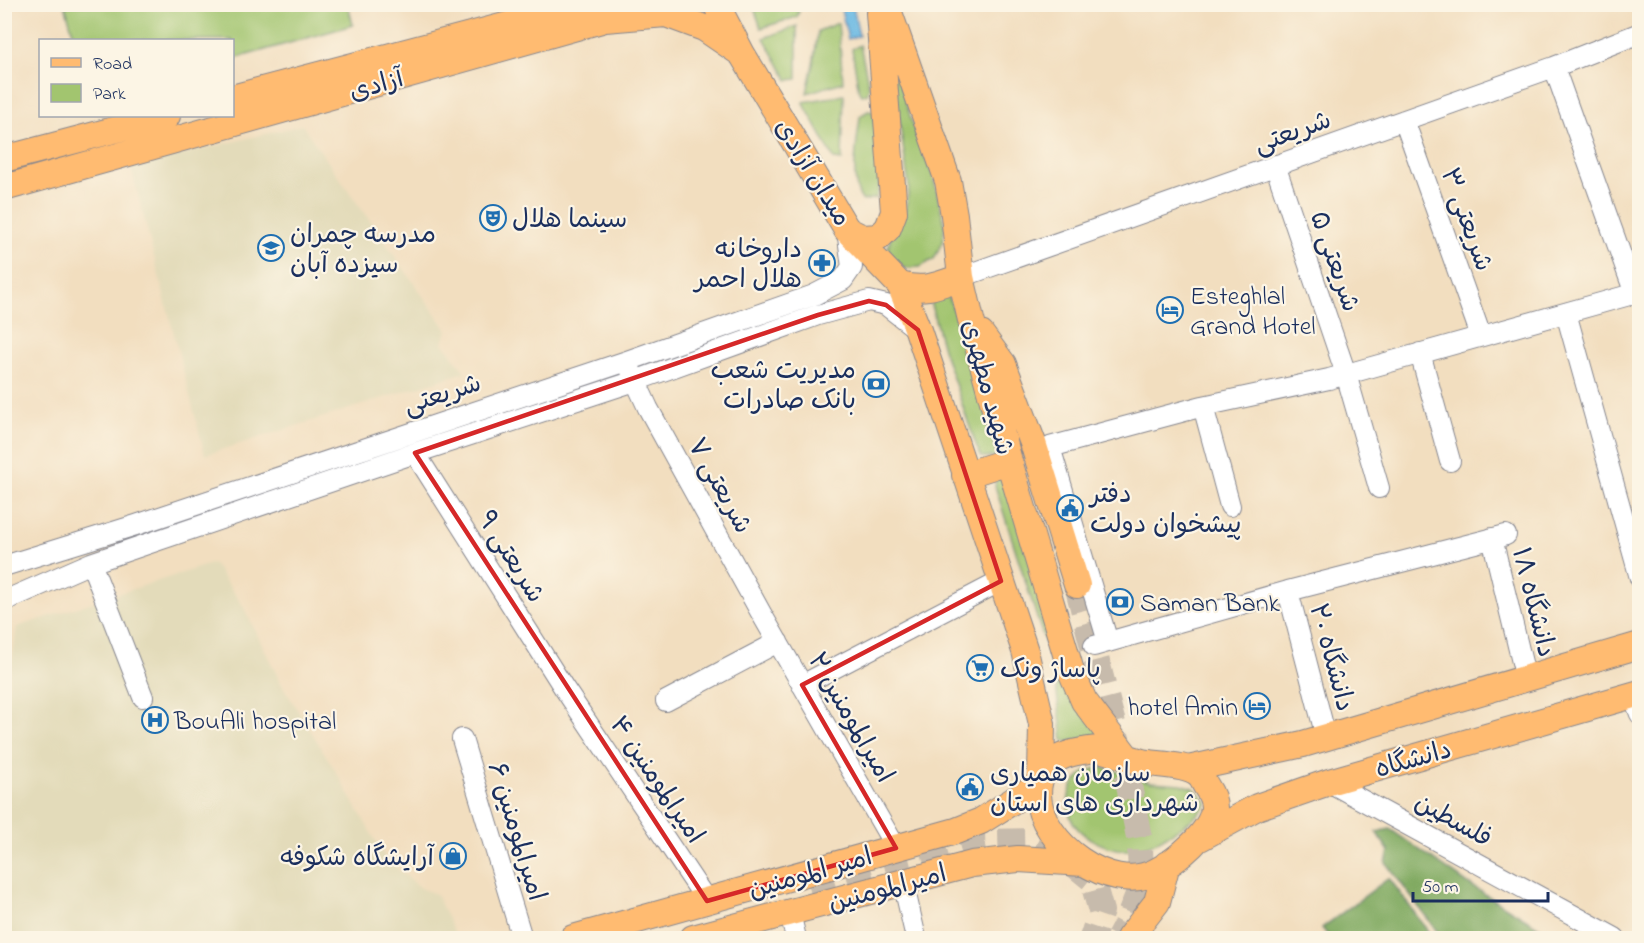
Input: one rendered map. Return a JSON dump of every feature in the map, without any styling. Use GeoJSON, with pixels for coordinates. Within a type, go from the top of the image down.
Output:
{"type":"FeatureCollection","features":[{"type":"Feature","properties":{"kind":"main road","name":"آزادی"},"geometry":{"type":"LineString","coordinates":[[234,97],[588,4]]}},
{"type":"Feature","properties":{"kind":"main road","name":"میدان آزادی"},"geometry":{"type":"LineString","coordinates":[[716,4],[742,54],[847,230],[863,238],[879,237],[888,228],[894,212],[879,4]]}},
{"type":"Feature","properties":{"kind":"main road","name":"شهید مطهری"},"geometry":{"type":"LineString","coordinates":[[886,4],[948,181],[961,277],[971,320],[1071,671],[1084,701],[1126,756]]}},
{"type":"Feature","properties":{"kind":"main road","name":"آزادی"},"geometry":{"type":"LineString","coordinates":[[4,188],[605,19],[666,14],[704,28],[742,54]]}},
{"type":"Feature","properties":{"kind":"main road"},"geometry":{"type":"LineString","coordinates":[[4,159],[163,117]]}},
{"type":"Feature","properties":{"kind":"main road","name":"شهید مطهری"},"geometry":{"type":"LineString","coordinates":[[847,230],[900,285],[918,330],[1025,651],[1042,724],[1040,780]]}},
{"type":"Feature","properties":{"kind":"main road"},"geometry":{"type":"LineString","coordinates":[[900,285],[914,289],[929,288],[961,277]]}},
{"type":"Feature","properties":{"kind":"main road"},"geometry":{"type":"LineString","coordinates":[[971,320],[1003,364],[1033,443],[1077,585]]}},
{"type":"Feature","properties":{"kind":"main road"},"geometry":{"type":"LineString","coordinates":[[965,475],[1010,461]]}},
{"type":"Feature","properties":{"kind":"main road","name":"دانشگاه"},"geometry":{"type":"LineString","coordinates":[[1188,769],[1326,737],[1640,645]]}},
{"type":"Feature","properties":{"kind":"main road","name":"دانشگاه"},"geometry":{"type":"LineString","coordinates":[[1194,842],[1257,807],[1329,782],[1637,701]]}},
{"type":"Feature","properties":{"kind":"main road"},"geometry":{"type":"LineString","coordinates":[[1098,749],[1140,761],[1188,769],[1199,774],[1212,798],[1214,807],[1207,827],[1194,842],[1149,875],[1118,876],[1084,862],[1067,851],[1050,830],[1038,800],[1040,780],[1047,766],[1072,753],[1098,749]]}},
{"type":"Feature","properties":{"kind":"main road","name":"امیر المومنین"},"geometry":{"type":"LineString","coordinates":[[573,939],[956,831],[981,821],[1040,780]]}},
{"type":"Feature","properties":{"kind":"main road","name":"امیرالمومنین"},"geometry":{"type":"LineString","coordinates":[[693,939],[972,864],[997,860],[1084,862]]}},
{"type":"Feature","properties":{"kind":"main road"},"geometry":{"type":"LineString","coordinates":[[1129,939],[1157,902],[1167,864]]}},
{"type":"Feature","properties":{"kind":"main road"},"geometry":{"type":"LineString","coordinates":[[609,939],[809,887]]}},
{"type":"Feature","properties":{"kind":"street","name":"شریعتی"},"geometry":{"type":"LineString","coordinates":[[961,277],[1554,67],[1640,33]]}},
{"type":"Feature","properties":{"kind":"street"},"geometry":{"type":"LineString","coordinates":[[1288,591],[1101,644],[1050,447],[1203,406],[1346,374],[1637,293],[1554,67]]}},
{"type":"Feature","properties":{"kind":"street","name":"شریعتی ۳"},"geometry":{"type":"LineString","coordinates":[[1404,120],[1481,336]]}},
{"type":"Feature","properties":{"kind":"street","name":"شریعتی ۵"},"geometry":{"type":"LineString","coordinates":[[1275,165],[1346,374],[1379,488]]}},
{"type":"Feature","properties":{"kind":"street","name":"شریعتی"},"geometry":{"type":"LineString","coordinates":[[4,566],[136,525],[627,360],[831,288],[843,280],[852,267],[847,230]]}},
{"type":"Feature","properties":{"kind":"street"},"geometry":{"type":"LineString","coordinates":[[4,601],[91,563],[634,381],[818,315],[869,301],[886,304],[918,330]]}},
{"type":"Feature","properties":{"kind":"street"},"geometry":{"type":"LineString","coordinates":[[1566,313],[1640,578]]}},
{"type":"Feature","properties":{"kind":"street"},"geometry":{"type":"LineString","coordinates":[[1420,353],[1450,461]]}},
{"type":"Feature","properties":{"kind":"street","name":"شریعتی ۷"},"geometry":{"type":"LineString","coordinates":[[627,360],[634,381],[761,614]]}},
{"type":"Feature","properties":{"kind":"street"},"geometry":{"type":"LineString","coordinates":[[1203,406],[1230,506]]}},
{"type":"Feature","properties":{"kind":"street","name":"شریعتی ۹"},"geometry":{"type":"LineString","coordinates":[[415,453],[564,688]]}},
{"type":"Feature","properties":{"kind":"street","name":"دانشگاه ۱۸"},"geometry":{"type":"LineString","coordinates":[[1288,591],[1499,537],[1526,679]]}},
{"type":"Feature","properties":{"kind":"street"},"geometry":{"type":"LineString","coordinates":[[91,563],[143,697]]}},
{"type":"Feature","properties":{"kind":"street"},"geometry":{"type":"LineString","coordinates":[[802,685],[1001,581]]}},
{"type":"Feature","properties":{"kind":"street","name":"دانشگاه ۲۰"},"geometry":{"type":"LineString","coordinates":[[1288,591],[1326,737]]}},
{"type":"Feature","properties":{"kind":"street","name":"امیرالمومنین ۲"},"geometry":{"type":"LineString","coordinates":[[761,614],[896,848]]}},
{"type":"Feature","properties":{"kind":"street"},"geometry":{"type":"LineString","coordinates":[[666,701],[778,642]]}},
{"type":"Feature","properties":{"kind":"street","name":"امیرالمومنین ۴"},"geometry":{"type":"LineString","coordinates":[[564,688],[707,901]]}},
{"type":"Feature","properties":{"kind":"street","name":"امیرالمومنین ۶"},"geometry":{"type":"LineString","coordinates":[[462,739],[522,939]]}},
{"type":"Feature","properties":{"kind":"street","name":"فلسطین"},"geometry":{"type":"LineString","coordinates":[[1329,782],[1615,939]]}},
{"type":"Feature","properties":{"kind":"street"},"geometry":{"type":"LineString","coordinates":[[903,882],[916,939]]}},
{"type":"Feature","properties":{"kind":"street"},"geometry":{"type":"LineString","coordinates":[[790,913],[796,939]]}},
{"type":"Feature","properties":{"kind":"highlighted area"},"geometry":{"type":"Polygon","coordinates":[[[869,301],[886,305],[918,330],[1001,581],[802,685],[896,848],[707,901],[415,453],[818,315],[869,301]]]}},
{"type":"Feature","properties":{"kind":"shaded area","name":"مدرسه چمران سیزده آبان"},"geometry":{"type":"Polygon","coordinates":[[[302,125],[447,330],[443,343],[465,372],[205,455],[131,167],[302,125]]]}},
{"type":"Feature","properties":{"kind":"shaded area","name":"BouAli hospital"},"geometry":{"type":"Polygon","coordinates":[[[213,563],[243,606],[282,685],[335,770],[386,859],[420,888],[436,894],[457,938],[5,938],[5,752],[8,688],[17,627],[213,563]]]}},
{"type":"Feature","properties":{"kind":"green space"},"geometry":{"type":"Polygon","coordinates":[[[65,5],[348,5],[353,25],[234,59],[234,39],[75,39],[65,5]]]}},
{"type":"Feature","properties":{"kind":"green space"},"geometry":{"type":"Polygon","coordinates":[[[753,5],[795,5],[799,11],[797,17],[761,28],[753,5]]]}},
{"type":"Feature","properties":{"kind":"green space"},"geometry":{"type":"Polygon","coordinates":[[[838,23],[843,82],[807,93],[818,31],[838,23]]]}},
{"type":"Feature","properties":{"kind":"green space"},"geometry":{"type":"Polygon","coordinates":[[[797,26],[797,79],[788,80],[764,38],[797,26]]]}},
{"type":"Feature","properties":{"kind":"green space"},"geometry":{"type":"Polygon","coordinates":[[[860,45],[869,87],[867,94],[861,95],[852,49],[860,45]]]}},
{"type":"Feature","properties":{"kind":"green space"},"geometry":{"type":"Polygon","coordinates":[[[889,49],[916,135],[933,176],[945,226],[942,243],[934,259],[920,267],[905,268],[894,261],[888,248],[891,236],[906,207],[909,187],[889,49]]]}},
{"type":"Feature","properties":{"kind":"green space"},"geometry":{"type":"Polygon","coordinates":[[[844,95],[842,160],[834,159],[803,102],[844,95]]]}},
{"type":"Feature","properties":{"kind":"green space"},"geometry":{"type":"Polygon","coordinates":[[[868,111],[874,112],[880,184],[876,198],[863,201],[858,194],[856,184],[855,160],[860,116],[868,111]]]}},
{"type":"Feature","properties":{"kind":"green space"},"geometry":{"type":"Polygon","coordinates":[[[948,296],[951,303],[999,449],[996,457],[981,457],[976,445],[943,349],[931,305],[934,298],[948,296]]]}},
{"type":"Feature","properties":{"kind":"green space"},"geometry":{"type":"Polygon","coordinates":[[[1000,477],[1006,478],[1101,734],[1069,742],[1063,740],[1054,671],[995,486],[996,480],[1000,477]]]}},
{"type":"Feature","properties":{"kind":"green space"},"geometry":{"type":"Polygon","coordinates":[[[1101,767],[1151,782],[1181,784],[1194,788],[1207,803],[1199,813],[1174,832],[1148,846],[1120,850],[1105,846],[1079,830],[1070,816],[1068,800],[1073,785],[1078,779],[1086,772],[1101,767]]]}},
{"type":"Feature","properties":{"kind":"green space"},"geometry":{"type":"Polygon","coordinates":[[[1390,829],[1470,885],[1544,930],[1532,938],[1442,938],[1386,863],[1389,851],[1376,832],[1390,829]]]}},
{"type":"Feature","properties":{"kind":"green space"},"geometry":{"type":"Polygon","coordinates":[[[1389,878],[1433,938],[1330,938],[1322,928],[1389,878]]]}},
{"type":"Feature","properties":{"kind":"water"},"geometry":{"type":"Polygon","coordinates":[[[840,5],[853,5],[859,36],[848,39],[840,5]]]}},
{"type":"Feature","properties":{"kind":"tunnel"},"geometry":{"type":"LineString","coordinates":[[1077,585],[1129,785],[1140,843],[1141,887],[1119,938]]}},
{"type":"Feature","properties":{"kind":"tunnel"},"geometry":{"type":"LineString","coordinates":[[809,887],[983,842],[1032,841],[1064,856],[1092,879],[1101,911],[1092,938]]}},
{"type":"Feature","properties":{"kind":"place","name":"سینما هلال"},"geometry":{"type":"Point","coordinates":[493,218]}},
{"type":"Feature","properties":{"kind":"place","name":"مدرسه چمران سیزده آبان"},"geometry":{"type":"Point","coordinates":[271,248]}},
{"type":"Feature","properties":{"kind":"place","name":"داروخانه هلال احمر"},"geometry":{"type":"Point","coordinates":[822,263]}},
{"type":"Feature","properties":{"kind":"place","name":"Esteghlal Grand Hotel"},"geometry":{"type":"Point","coordinates":[1170,310]}},
{"type":"Feature","properties":{"kind":"place","name":"مدیریت شعب بانک صادرات"},"geometry":{"type":"Point","coordinates":[876,384]}},
{"type":"Feature","properties":{"kind":"place","name":"دفتر پیشخوان دولت"},"geometry":{"type":"Point","coordinates":[1070,508]}},
{"type":"Feature","properties":{"kind":"place","name":"Saman Bank"},"geometry":{"type":"Point","coordinates":[1120,602]}},
{"type":"Feature","properties":{"kind":"place","name":"پاساژ ونک"},"geometry":{"type":"Point","coordinates":[980,668]}},
{"type":"Feature","properties":{"kind":"place","name":"hotel Amin"},"geometry":{"type":"Point","coordinates":[1257,706]}},
{"type":"Feature","properties":{"kind":"place","name":"BouAli hospital"},"geometry":{"type":"Point","coordinates":[155,720]}},
{"type":"Feature","properties":{"kind":"place","name":"سازمان همیاری شهرداری های استان"},"geometry":{"type":"Point","coordinates":[970,787]}},
{"type":"Feature","properties":{"kind":"place","name":"آرایشگاه شکوفه"},"geometry":{"type":"Point","coordinates":[453,856]}}]}
